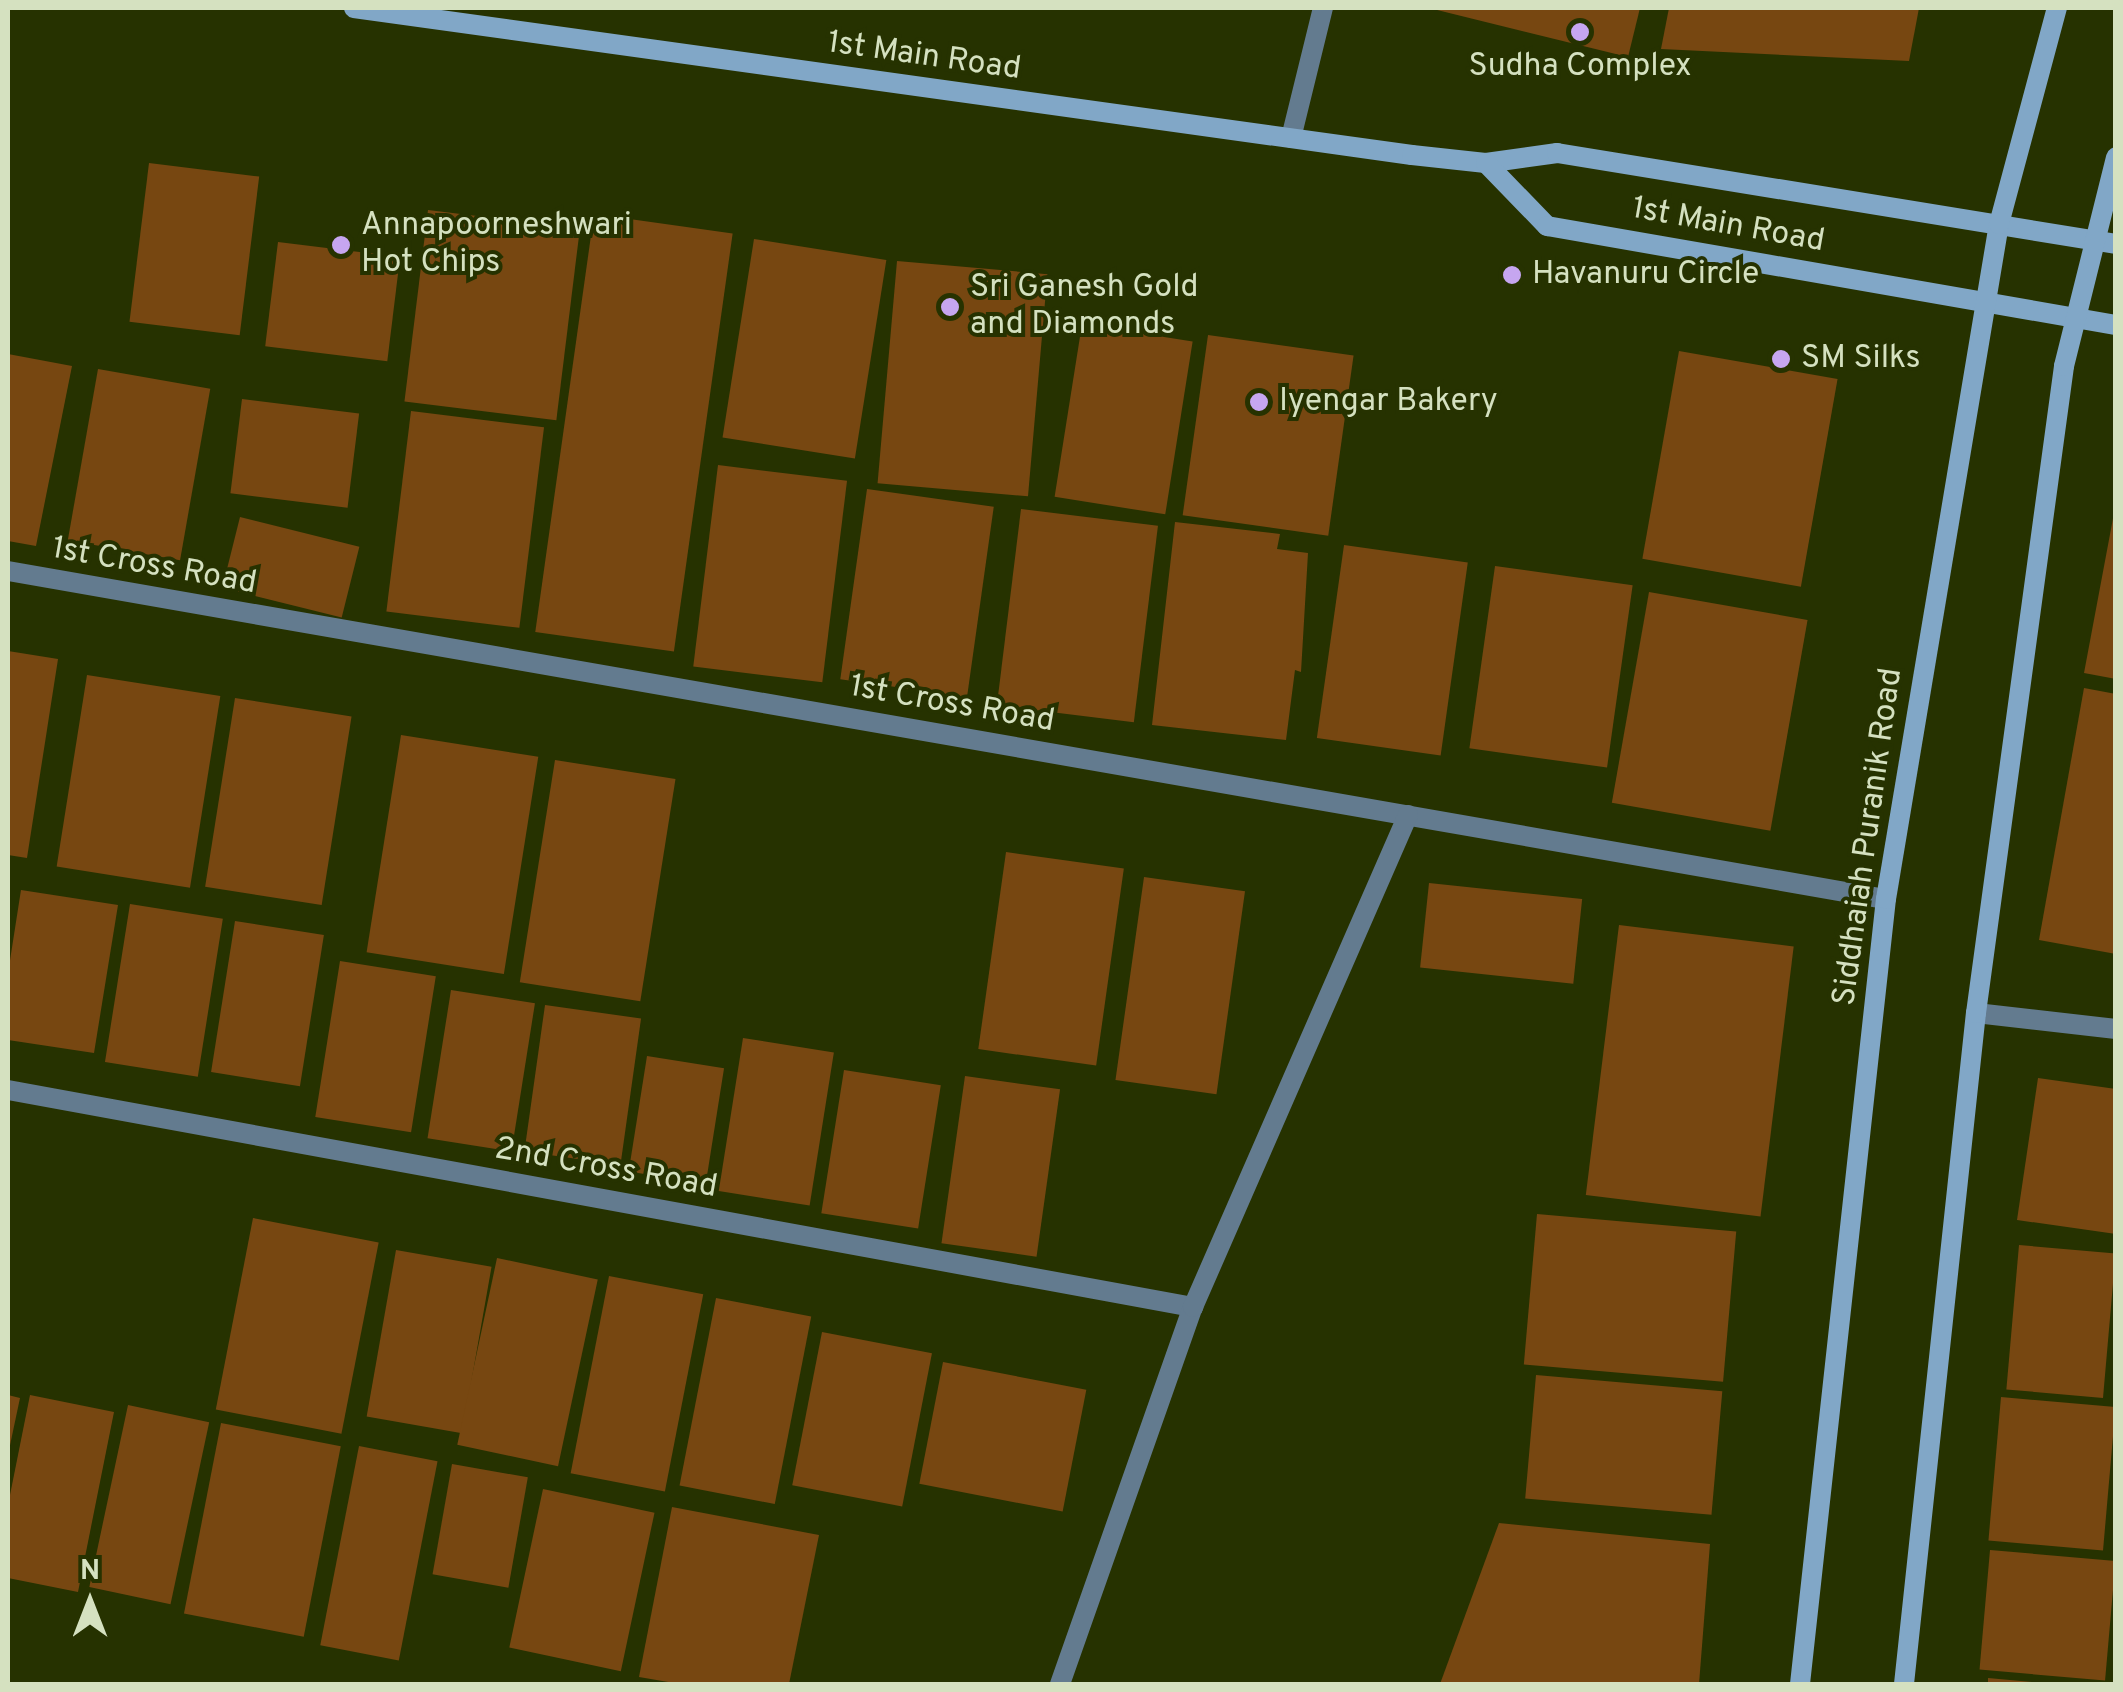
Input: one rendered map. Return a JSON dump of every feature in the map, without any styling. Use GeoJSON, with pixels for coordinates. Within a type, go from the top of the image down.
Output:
{"type":"FeatureCollection","features":[{"type":"Feature","properties":{"kind":"main road","name":"1st Main Road"},"geometry":{"type":"LineString","coordinates":[[354,8],[1486,164],[1557,153],[2105,242]]}},
{"type":"Feature","properties":{"kind":"main road","name":"Siddhaiah Puranik Road"},"geometry":{"type":"LineString","coordinates":[[1800,1684],[1886,898],[1984,306],[2000,224],[2058,8]]}},
{"type":"Feature","properties":{"kind":"main road"},"geometry":{"type":"LineString","coordinates":[[1904,1684],[1976,1012],[2064,366],[2076,318],[2105,242],[2116,157]]}},
{"type":"Feature","properties":{"kind":"main road","name":"1st Main Road"},"geometry":{"type":"LineString","coordinates":[[1486,164],[1547,226],[1984,306],[2116,325]]}},
{"type":"Feature","properties":{"kind":"street"},"geometry":{"type":"LineString","coordinates":[[1291,138],[1324,8]]}},
{"type":"Feature","properties":{"kind":"street","name":"1st Cross Road"},"geometry":{"type":"LineString","coordinates":[[8,572],[1886,898]]}},
{"type":"Feature","properties":{"kind":"street"},"geometry":{"type":"LineString","coordinates":[[1060,1684],[1193,1306],[1408,815]]}},
{"type":"Feature","properties":{"kind":"street"},"geometry":{"type":"LineString","coordinates":[[1976,1012],[2116,1029]]}},
{"type":"Feature","properties":{"kind":"street","name":"2nd Cross Road"},"geometry":{"type":"LineString","coordinates":[[8,1090],[1193,1306]]}},
{"type":"Feature","properties":{"kind":"building","name":"Sudha Complex"},"geometry":{"type":"Polygon","coordinates":[[[1429,8],[1640,8],[1628,57],[1429,8]]]}},
{"type":"Feature","properties":{"kind":"building"},"geometry":{"type":"Polygon","coordinates":[[[1669,8],[1919,8],[1909,61],[1661,49],[1669,8]]]}},
{"type":"Feature","properties":{"kind":"building"},"geometry":{"type":"Polygon","coordinates":[[[149,163],[259,177],[240,335],[130,322],[149,163]]]}},
{"type":"Feature","properties":{"kind":"building"},"geometry":{"type":"Polygon","coordinates":[[[428,210],[580,229],[556,420],[404,402],[428,210]]]}},
{"type":"Feature","properties":{"kind":"building"},"geometry":{"type":"Polygon","coordinates":[[[594,214],[733,233],[674,651],[535,632],[594,214]]]}},
{"type":"Feature","properties":{"kind":"building"},"geometry":{"type":"Polygon","coordinates":[[[754,239],[886,260],[855,458],[723,438],[754,239]]]}},
{"type":"Feature","properties":{"kind":"building"},"geometry":{"type":"Polygon","coordinates":[[[278,242],[400,257],[387,361],[265,346],[278,242]]]}},
{"type":"Feature","properties":{"kind":"building"},"geometry":{"type":"Polygon","coordinates":[[[897,261],[1047,274],[1028,496],[878,483],[897,261]]]}},
{"type":"Feature","properties":{"kind":"building"},"geometry":{"type":"Polygon","coordinates":[[[1082,324],[1193,342],[1165,514],[1055,497],[1082,324]]]}},
{"type":"Feature","properties":{"kind":"building"},"geometry":{"type":"Polygon","coordinates":[[[1208,335],[1354,355],[1328,536],[1183,515],[1208,335]]]}},
{"type":"Feature","properties":{"kind":"building"},"geometry":{"type":"Polygon","coordinates":[[[1679,351],[1838,379],[1801,587],[1642,559],[1679,351]]]}},
{"type":"Feature","properties":{"kind":"building"},"geometry":{"type":"Polygon","coordinates":[[[8,354],[72,366],[36,546],[8,541],[8,354]]]}},
{"type":"Feature","properties":{"kind":"building"},"geometry":{"type":"Polygon","coordinates":[[[98,369],[210,389],[180,560],[68,540],[98,369]]]}},
{"type":"Feature","properties":{"kind":"building"},"geometry":{"type":"Polygon","coordinates":[[[242,399],[359,413],[348,508],[230,493],[242,399]]]}},
{"type":"Feature","properties":{"kind":"building"},"geometry":{"type":"Polygon","coordinates":[[[411,411],[544,427],[519,628],[386,611],[411,411]]]}},
{"type":"Feature","properties":{"kind":"building"},"geometry":{"type":"Polygon","coordinates":[[[718,465],[847,481],[822,682],[693,666],[718,465]]]}},
{"type":"Feature","properties":{"kind":"building"},"geometry":{"type":"Polygon","coordinates":[[[867,489],[994,507],[967,697],[840,679],[867,489]]]}},
{"type":"Feature","properties":{"kind":"building"},"geometry":{"type":"Polygon","coordinates":[[[1021,509],[1158,526],[1134,722],[997,706],[1021,509]]]}},
{"type":"Feature","properties":{"kind":"building"},"geometry":{"type":"Polygon","coordinates":[[[2116,513],[2116,679],[2084,673],[2116,513]]]}},
{"type":"Feature","properties":{"kind":"building"},"geometry":{"type":"Polygon","coordinates":[[[240,517],[359,547],[342,618],[222,588],[240,517]]]}},
{"type":"Feature","properties":{"kind":"building"},"geometry":{"type":"Polygon","coordinates":[[[1175,522],[1280,534],[1277,549],[1308,553],[1301,672],[1295,670],[1286,740],[1152,725],[1175,522]]]}},
{"type":"Feature","properties":{"kind":"building"},"geometry":{"type":"Polygon","coordinates":[[[1344,545],[1468,562],[1441,755],[1317,738],[1344,545]]]}},
{"type":"Feature","properties":{"kind":"building"},"geometry":{"type":"Polygon","coordinates":[[[1495,566],[1633,585],[1607,768],[1469,748],[1495,566]]]}},
{"type":"Feature","properties":{"kind":"building"},"geometry":{"type":"Polygon","coordinates":[[[1649,592],[1808,620],[1770,831],[1612,803],[1649,592]]]}},
{"type":"Feature","properties":{"kind":"building"},"geometry":{"type":"Polygon","coordinates":[[[8,651],[58,659],[27,858],[8,855],[8,651]]]}},
{"type":"Feature","properties":{"kind":"building"},"geometry":{"type":"Polygon","coordinates":[[[87,675],[220,696],[190,888],[57,867],[87,675]]]}},
{"type":"Feature","properties":{"kind":"building"},"geometry":{"type":"Polygon","coordinates":[[[2084,688],[2116,694],[2116,954],[2039,940],[2084,688]]]}},
{"type":"Feature","properties":{"kind":"building"},"geometry":{"type":"Polygon","coordinates":[[[235,698],[352,716],[322,905],[205,887],[235,698]]]}},
{"type":"Feature","properties":{"kind":"building"},"geometry":{"type":"Polygon","coordinates":[[[401,735],[538,757],[504,974],[367,952],[401,735]]]}},
{"type":"Feature","properties":{"kind":"building"},"geometry":{"type":"Polygon","coordinates":[[[555,760],[675,779],[640,1001],[520,982],[555,760]]]}},
{"type":"Feature","properties":{"kind":"building"},"geometry":{"type":"Polygon","coordinates":[[[1006,852],[1124,869],[1096,1066],[978,1049],[1006,852]]]}},
{"type":"Feature","properties":{"kind":"building"},"geometry":{"type":"Polygon","coordinates":[[[1144,877],[1245,891],[1216,1094],[1115,1080],[1144,877]]]}},
{"type":"Feature","properties":{"kind":"building"},"geometry":{"type":"Polygon","coordinates":[[[1429,883],[1582,899],[1573,984],[1420,968],[1429,883]]]}},
{"type":"Feature","properties":{"kind":"building"},"geometry":{"type":"Polygon","coordinates":[[[21,890],[118,905],[94,1053],[8,1040],[8,973],[21,890]]]}},
{"type":"Feature","properties":{"kind":"building"},"geometry":{"type":"Polygon","coordinates":[[[130,904],[223,919],[198,1077],[105,1062],[130,904]]]}},
{"type":"Feature","properties":{"kind":"building"},"geometry":{"type":"Polygon","coordinates":[[[235,921],[324,935],[300,1086],[211,1072],[235,921]]]}},
{"type":"Feature","properties":{"kind":"building"},"geometry":{"type":"Polygon","coordinates":[[[1619,925],[1794,946],[1761,1216],[1586,1195],[1619,925]]]}},
{"type":"Feature","properties":{"kind":"building"},"geometry":{"type":"Polygon","coordinates":[[[340,961],[436,976],[411,1132],[315,1117],[340,961]]]}},
{"type":"Feature","properties":{"kind":"building"},"geometry":{"type":"Polygon","coordinates":[[[451,990],[535,1003],[511,1151],[428,1138],[451,990]]]}},
{"type":"Feature","properties":{"kind":"building"},"geometry":{"type":"Polygon","coordinates":[[[545,1005],[641,1018],[620,1165],[524,1152],[545,1005]]]}},
{"type":"Feature","properties":{"kind":"building"},"geometry":{"type":"Polygon","coordinates":[[[743,1038],[834,1052],[810,1205],[719,1191],[743,1038]]]}},
{"type":"Feature","properties":{"kind":"building"},"geometry":{"type":"Polygon","coordinates":[[[647,1056],[724,1068],[706,1184],[629,1172],[647,1056]]]}},
{"type":"Feature","properties":{"kind":"building"},"geometry":{"type":"Polygon","coordinates":[[[844,1070],[941,1085],[918,1229],[821,1213],[844,1070]]]}},
{"type":"Feature","properties":{"kind":"building"},"geometry":{"type":"Polygon","coordinates":[[[965,1076],[1060,1089],[1037,1257],[941,1243],[965,1076]]]}},
{"type":"Feature","properties":{"kind":"building"},"geometry":{"type":"Polygon","coordinates":[[[2038,1078],[2116,1089],[2116,1234],[2017,1220],[2038,1078]]]}},
{"type":"Feature","properties":{"kind":"building"},"geometry":{"type":"Polygon","coordinates":[[[1537,1214],[1736,1231],[1723,1382],[1524,1364],[1537,1214]]]}},
{"type":"Feature","properties":{"kind":"building"},"geometry":{"type":"Polygon","coordinates":[[[253,1218],[379,1242],[341,1434],[216,1409],[253,1218]]]}},
{"type":"Feature","properties":{"kind":"building"},"geometry":{"type":"Polygon","coordinates":[[[2019,1245],[2116,1253],[2103,1398],[2006,1389],[2019,1245]]]}},
{"type":"Feature","properties":{"kind":"building"},"geometry":{"type":"Polygon","coordinates":[[[396,1250],[492,1267],[462,1433],[367,1416],[396,1250]]]}},
{"type":"Feature","properties":{"kind":"building"},"geometry":{"type":"Polygon","coordinates":[[[497,1258],[598,1279],[558,1466],[457,1445],[497,1258]]]}},
{"type":"Feature","properties":{"kind":"building"},"geometry":{"type":"Polygon","coordinates":[[[609,1276],[703,1294],[665,1492],[571,1473],[609,1276]]]}},
{"type":"Feature","properties":{"kind":"building"},"geometry":{"type":"Polygon","coordinates":[[[716,1298],[811,1317],[775,1504],[680,1485],[716,1298]]]}},
{"type":"Feature","properties":{"kind":"building"},"geometry":{"type":"Polygon","coordinates":[[[822,1332],[932,1353],[902,1507],[792,1485],[822,1332]]]}},
{"type":"Feature","properties":{"kind":"building"},"geometry":{"type":"Polygon","coordinates":[[[943,1362],[1086,1390],[1063,1512],[919,1484],[943,1362]]]}},
{"type":"Feature","properties":{"kind":"building"},"geometry":{"type":"Polygon","coordinates":[[[1536,1375],[1722,1391],[1711,1515],[1525,1499],[1536,1375]]]}},
{"type":"Feature","properties":{"kind":"building"},"geometry":{"type":"Polygon","coordinates":[[[8,1395],[20,1398],[9,1450],[8,1449],[8,1395]]]}},
{"type":"Feature","properties":{"kind":"building"},"geometry":{"type":"Polygon","coordinates":[[[30,1395],[114,1412],[78,1592],[8,1578],[8,1505],[30,1395]]]}},
{"type":"Feature","properties":{"kind":"building"},"geometry":{"type":"Polygon","coordinates":[[[2001,1397],[2116,1407],[2103,1550],[1988,1540],[2001,1397]]]}},
{"type":"Feature","properties":{"kind":"building"},"geometry":{"type":"Polygon","coordinates":[[[128,1405],[209,1422],[171,1604],[89,1587],[128,1405]]]}},
{"type":"Feature","properties":{"kind":"building"},"geometry":{"type":"Polygon","coordinates":[[[221,1423],[341,1446],[304,1637],[184,1613],[221,1423]]]}},
{"type":"Feature","properties":{"kind":"building"},"geometry":{"type":"Polygon","coordinates":[[[359,1446],[438,1461],[399,1661],[320,1645],[359,1446]]]}},
{"type":"Feature","properties":{"kind":"building"},"geometry":{"type":"Polygon","coordinates":[[[452,1464],[528,1477],[508,1588],[433,1574],[452,1464]]]}},
{"type":"Feature","properties":{"kind":"building"},"geometry":{"type":"Polygon","coordinates":[[[543,1489],[655,1513],[621,1671],[509,1647],[543,1489]]]}},
{"type":"Feature","properties":{"kind":"building"},"geometry":{"type":"Polygon","coordinates":[[[672,1507],[819,1535],[789,1684],[680,1684],[639,1677],[672,1507]]]}},
{"type":"Feature","properties":{"kind":"building"},"geometry":{"type":"Polygon","coordinates":[[[1499,1523],[1710,1544],[1699,1684],[1440,1684],[1499,1523]]]}},
{"type":"Feature","properties":{"kind":"building"},"geometry":{"type":"Polygon","coordinates":[[[1990,1550],[2116,1561],[2105,1681],[1980,1670],[1990,1550]]]}},
{"type":"Feature","properties":{"kind":"building"},"geometry":{"type":"Polygon","coordinates":[[[1988,1678],[2032,1682],[2032,1684],[1988,1684],[1988,1678]]]}},
{"type":"Feature","properties":{"kind":"place","name":"Sudha Complex"},"geometry":{"type":"Point","coordinates":[1580,32]}},
{"type":"Feature","properties":{"kind":"place","name":"Annapoorneshwari Hot Chips"},"geometry":{"type":"Point","coordinates":[341,245]}},
{"type":"Feature","properties":{"kind":"place","name":"Havanuru Circle"},"geometry":{"type":"Point","coordinates":[1512,275]}},
{"type":"Feature","properties":{"kind":"place","name":"Sri Ganesh Gold and Diamonds"},"geometry":{"type":"Point","coordinates":[950,307]}},
{"type":"Feature","properties":{"kind":"place","name":"SM Silks"},"geometry":{"type":"Point","coordinates":[1781,359]}},
{"type":"Feature","properties":{"kind":"place","name":"Iyengar Bakery"},"geometry":{"type":"Point","coordinates":[1259,402]}}]}
